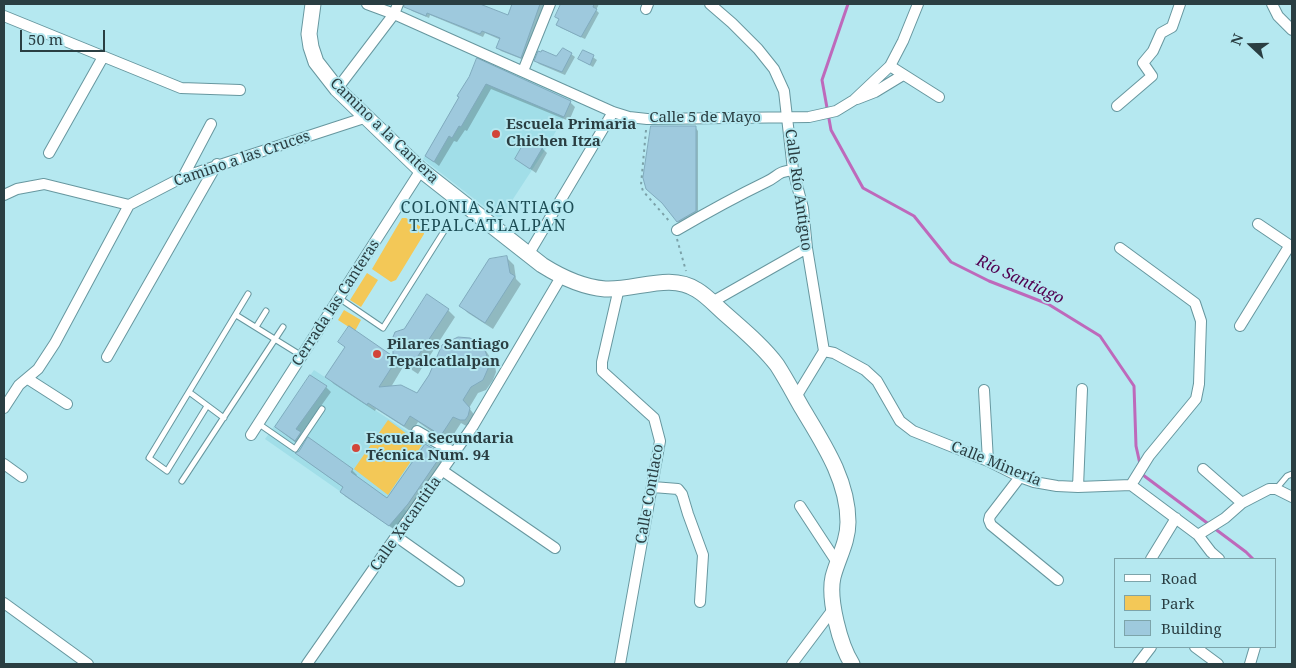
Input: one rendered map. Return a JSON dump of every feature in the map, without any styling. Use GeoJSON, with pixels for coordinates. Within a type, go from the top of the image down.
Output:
{"type":"FeatureCollection","features":[{"type":"Feature","properties":{"kind":"street","name":"Camino a la Cantera"},"geometry":{"type":"LineString","coordinates":[[313,4],[310,12],[309,34],[311,47],[316,62],[338,89],[421,170],[528,254],[561,277],[590,287],[606,289],[675,282],[690,285]]}},
{"type":"Feature","properties":{"kind":"street","name":"Calle 5 de Mayo"},"geometry":{"type":"LineString","coordinates":[[367,4],[394,14],[613,112],[629,117],[647,119],[788,118],[810,117],[836,111],[854,100],[890,66],[903,41],[918,4]]}},
{"type":"Feature","properties":{"kind":"street"},"geometry":{"type":"LineString","coordinates":[[338,89],[394,14],[398,4]]}},
{"type":"Feature","properties":{"kind":"street"},"geometry":{"type":"LineString","coordinates":[[523,71],[550,4]]}},
{"type":"Feature","properties":{"kind":"street","name":"Calle Río Antiguo"},"geometry":{"type":"LineString","coordinates":[[710,4],[732,23],[774,69],[784,91],[793,170],[803,208],[807,248],[824,351]]}},
{"type":"Feature","properties":{"kind":"street"},"geometry":{"type":"LineString","coordinates":[[1117,106],[1152,76],[1143,62],[1153,51],[1162,33],[1172,27],[1180,4]]}},
{"type":"Feature","properties":{"kind":"street"},"geometry":{"type":"LineString","coordinates":[[1272,4],[1278,16],[1292,30]]}},
{"type":"Feature","properties":{"kind":"street"},"geometry":{"type":"LineString","coordinates":[[4,16],[181,88],[240,90]]}},
{"type":"Feature","properties":{"kind":"street"},"geometry":{"type":"LineString","coordinates":[[49,153],[103,56]]}},
{"type":"Feature","properties":{"kind":"street"},"geometry":{"type":"LineString","coordinates":[[890,66],[903,76],[939,97]]}},
{"type":"Feature","properties":{"kind":"street"},"geometry":{"type":"LineString","coordinates":[[854,100],[875,92],[903,76]]}},
{"type":"Feature","properties":{"kind":"street"},"geometry":{"type":"LineString","coordinates":[[528,254],[613,112]]}},
{"type":"Feature","properties":{"kind":"street","name":"Camino a las Cruces"},"geometry":{"type":"LineString","coordinates":[[129,205],[182,177],[217,164],[367,117]]}},
{"type":"Feature","properties":{"kind":"street"},"geometry":{"type":"LineString","coordinates":[[182,177],[211,124]]}},
{"type":"Feature","properties":{"kind":"street"},"geometry":{"type":"LineString","coordinates":[[107,357],[217,164]]}},
{"type":"Feature","properties":{"kind":"street","name":"Cerrada las Canteras"},"geometry":{"type":"LineString","coordinates":[[251,435],[421,170]]}},
{"type":"Feature","properties":{"kind":"street"},"geometry":{"type":"LineString","coordinates":[[677,230],[726,201],[769,181],[780,172],[793,170]]}},
{"type":"Feature","properties":{"kind":"street"},"geometry":{"type":"LineString","coordinates":[[4,195],[17,189],[44,184],[129,205],[55,343],[38,369],[19,385],[4,408]]}},
{"type":"Feature","properties":{"kind":"street"},"geometry":{"type":"LineString","coordinates":[[1240,326],[1291,246],[1258,224]]}},
{"type":"Feature","properties":{"kind":"street"},"geometry":{"type":"LineString","coordinates":[[712,302],[807,248]]}},
{"type":"Feature","properties":{"kind":"street"},"geometry":{"type":"LineString","coordinates":[[1120,248],[1195,303],[1201,321],[1199,384],[1196,398],[1149,456],[1131,485],[1198,536],[1218,558]]}},
{"type":"Feature","properties":{"kind":"street","name":"Calle Xacantitla"},"geometry":{"type":"LineString","coordinates":[[307,664],[473,426],[561,277]]}},
{"type":"Feature","properties":{"kind":"street"},"geometry":{"type":"LineString","coordinates":[[690,285],[761,346],[777,365],[835,467],[845,496],[848,522],[847,539],[833,577],[832,588],[834,608],[845,649],[852,664]]}},
{"type":"Feature","properties":{"kind":"street","name":"Calle Contlaco"},"geometry":{"type":"LineString","coordinates":[[619,288],[602,362],[602,371],[654,418],[660,441],[620,664]]}},
{"type":"Feature","properties":{"kind":"street"},"geometry":{"type":"LineString","coordinates":[[796,397],[824,351]]}},
{"type":"Feature","properties":{"kind":"street","name":"Calle Minería"},"geometry":{"type":"LineString","coordinates":[[824,351],[834,353],[848,360],[865,370],[877,381],[900,421],[906,427],[988,461],[1020,477],[1057,486],[1131,485]]}},
{"type":"Feature","properties":{"kind":"street"},"geometry":{"type":"LineString","coordinates":[[28,379],[67,404]]}},
{"type":"Feature","properties":{"kind":"street"},"geometry":{"type":"LineString","coordinates":[[1078,487],[1082,389]]}},
{"type":"Feature","properties":{"kind":"street"},"geometry":{"type":"LineString","coordinates":[[984,390],[988,461]]}},
{"type":"Feature","properties":{"kind":"street"},"geometry":{"type":"LineString","coordinates":[[417,431],[455,453]]}},
{"type":"Feature","properties":{"kind":"street"},"geometry":{"type":"LineString","coordinates":[[4,464],[22,477]]}},
{"type":"Feature","properties":{"kind":"street"},"geometry":{"type":"LineString","coordinates":[[1203,469],[1242,502]]}},
{"type":"Feature","properties":{"kind":"street"},"geometry":{"type":"LineString","coordinates":[[443,471],[555,548]]}},
{"type":"Feature","properties":{"kind":"street"},"geometry":{"type":"LineString","coordinates":[[1020,477],[990,516],[989,520],[991,525],[1058,580]]}},
{"type":"Feature","properties":{"kind":"street"},"geometry":{"type":"LineString","coordinates":[[653,487],[678,489],[682,494],[703,555],[700,602]]}},
{"type":"Feature","properties":{"kind":"street"},"geometry":{"type":"LineString","coordinates":[[1198,536],[1225,518],[1242,502],[1269,489],[1276,489],[1292,498]]}},
{"type":"Feature","properties":{"kind":"street"},"geometry":{"type":"LineString","coordinates":[[800,506],[838,564]]}},
{"type":"Feature","properties":{"kind":"street"},"geometry":{"type":"LineString","coordinates":[[1152,558],[1176,518]]}},
{"type":"Feature","properties":{"kind":"street"},"geometry":{"type":"LineString","coordinates":[[397,537],[459,581]]}},
{"type":"Feature","properties":{"kind":"street"},"geometry":{"type":"LineString","coordinates":[[4,603],[88,664]]}},
{"type":"Feature","properties":{"kind":"street"},"geometry":{"type":"LineString","coordinates":[[792,664],[834,608]]}},
{"type":"Feature","properties":{"kind":"street"},"geometry":{"type":"LineString","coordinates":[[1138,664],[1149,648]]}},
{"type":"Feature","properties":{"kind":"street"},"geometry":{"type":"LineString","coordinates":[[1196,648],[1218,664]]}},
{"type":"Feature","properties":{"kind":"street"},"geometry":{"type":"LineString","coordinates":[[1250,664],[1255,648]]}},
{"type":"Feature","properties":{"kind":"lane"},"geometry":{"type":"LineString","coordinates":[[339,298],[383,328],[446,228]]}},
{"type":"Feature","properties":{"kind":"lane"},"geometry":{"type":"LineString","coordinates":[[207,406],[167,470],[149,458],[248,294]]}},
{"type":"Feature","properties":{"kind":"lane"},"geometry":{"type":"LineString","coordinates":[[256,327],[266,311]]}},
{"type":"Feature","properties":{"kind":"lane"},"geometry":{"type":"LineString","coordinates":[[236,315],[302,356]]}},
{"type":"Feature","properties":{"kind":"lane"},"geometry":{"type":"LineString","coordinates":[[182,481],[283,327]]}},
{"type":"Feature","properties":{"kind":"lane"},"geometry":{"type":"LineString","coordinates":[[190,392],[224,418]]}},
{"type":"Feature","properties":{"kind":"lane"},"geometry":{"type":"LineString","coordinates":[[258,424],[295,449],[322,409]]}},
{"type":"Feature","properties":{"kind":"lane"},"geometry":{"type":"LineString","coordinates":[[1276,489],[1287,476],[1292,474]]}},
{"type":"Feature","properties":{"kind":"path"},"geometry":{"type":"LineString","coordinates":[[647,119],[641,185],[643,191],[677,230],[677,240],[690,285]]}},
{"type":"Feature","properties":{"kind":"shaded area","name":"Escuela Primaria Chichen Itza"},"geometry":{"type":"Polygon","coordinates":[[[477,58],[572,98],[564,117],[547,147],[500,219],[423,159],[459,98],[457,96],[469,77],[477,58]]]}},
{"type":"Feature","properties":{"kind":"shaded area","name":"Escuela Secundaria Técnica Num. 94"},"geometry":{"type":"Polygon","coordinates":[[[314,370],[442,454],[404,509],[409,513],[397,531],[265,439],[314,370]]]}},
{"type":"Feature","properties":{"kind":"green space"},"geometry":{"type":"Polygon","coordinates":[[[402,218],[406,218],[423,228],[424,234],[396,280],[391,282],[372,269],[402,218]]]}},
{"type":"Feature","properties":{"kind":"green space"},"geometry":{"type":"Polygon","coordinates":[[[367,273],[378,280],[361,307],[350,300],[367,273]]]}},
{"type":"Feature","properties":{"kind":"green space"},"geometry":{"type":"Polygon","coordinates":[[[344,310],[361,320],[355,331],[338,320],[344,310]]]}},
{"type":"Feature","properties":{"kind":"green space"},"geometry":{"type":"Polygon","coordinates":[[[388,420],[422,445],[388,495],[354,469],[388,420]]]}},
{"type":"Feature","properties":{"kind":"building"},"geometry":{"type":"Polygon","coordinates":[[[405,4],[480,4],[508,15],[512,4],[540,4],[521,58],[496,48],[500,38],[482,31],[480,34],[427,13],[426,16],[404,7],[405,4]]]}},
{"type":"Feature","properties":{"kind":"building"},"geometry":{"type":"Polygon","coordinates":[[[561,4],[594,4],[593,7],[597,9],[581,37],[556,25],[559,19],[555,17],[561,4]]]}},
{"type":"Feature","properties":{"kind":"building"},"geometry":{"type":"Polygon","coordinates":[[[563,48],[572,53],[562,72],[534,61],[538,51],[541,52],[542,50],[556,56],[563,48]]]}},
{"type":"Feature","properties":{"kind":"building"},"geometry":{"type":"Polygon","coordinates":[[[583,50],[594,55],[590,65],[578,59],[583,50]]]}},
{"type":"Feature","properties":{"kind":"building"},"geometry":{"type":"Polygon","coordinates":[[[477,58],[571,101],[564,117],[486,84],[461,127],[459,126],[452,138],[449,136],[434,162],[425,156],[459,97],[457,96],[469,77],[477,58]]]}},
{"type":"Feature","properties":{"kind":"building"},"geometry":{"type":"Polygon","coordinates":[[[651,126],[696,126],[696,211],[677,222],[662,203],[646,189],[643,178],[651,126]]]}},
{"type":"Feature","properties":{"kind":"building"},"geometry":{"type":"Polygon","coordinates":[[[527,138],[543,147],[530,169],[515,159],[527,138]]]}},
{"type":"Feature","properties":{"kind":"building"},"geometry":{"type":"Polygon","coordinates":[[[507,256],[510,273],[515,276],[485,323],[459,306],[489,259],[507,256]]]}},
{"type":"Feature","properties":{"kind":"building"},"geometry":{"type":"Polygon","coordinates":[[[427,294],[449,309],[410,368],[393,356],[393,337],[395,332],[404,329],[427,294]]]}},
{"type":"Feature","properties":{"kind":"building"},"geometry":{"type":"Polygon","coordinates":[[[349,326],[397,359],[379,387],[401,385],[417,393],[429,375],[442,345],[458,337],[470,338],[479,343],[484,348],[490,364],[483,380],[471,387],[463,400],[470,408],[465,420],[453,417],[440,437],[410,416],[404,426],[368,403],[367,405],[325,377],[345,347],[338,342],[349,326]]]}},
{"type":"Feature","properties":{"kind":"building"},"geometry":{"type":"Polygon","coordinates":[[[310,375],[327,386],[296,429],[301,432],[295,441],[275,427],[310,375]]]}},
{"type":"Feature","properties":{"kind":"building"},"geometry":{"type":"Polygon","coordinates":[[[308,437],[353,469],[351,472],[387,498],[425,444],[442,454],[408,504],[389,526],[340,492],[343,487],[295,453],[299,451],[308,437]]]}},
{"type":"Feature","properties":{"kind":"waterway","name":"Río Santiago"},"geometry":{"type":"LineString","coordinates":[[848,4],[822,80],[831,130],[863,188],[914,216],[951,262],[989,281],[1048,304],[1100,336],[1134,386],[1136,446],[1140,464]]}},
{"type":"Feature","properties":{"kind":"waterway","name":"Río Santiago"},"geometry":{"type":"LineString","coordinates":[[1142,472],[1143,475],[1252,558]]}},
{"type":"Feature","properties":{"kind":"place","name":"Escuela Primaria Chichen Itza"},"geometry":{"type":"Point","coordinates":[496,134]}},
{"type":"Feature","properties":{"kind":"place","name":"Pilares Santiago Tepalcatlalpan"},"geometry":{"type":"Point","coordinates":[377,354]}},
{"type":"Feature","properties":{"kind":"place","name":"Escuela Secundaria Técnica Num. 94"},"geometry":{"type":"Point","coordinates":[356,448]}},
{"type":"Feature","properties":{"kind":"district","name":"COLONIA SANTIAGO TEPALCATLALPAN"},"geometry":{"type":"Point","coordinates":[488,217]}}]}
